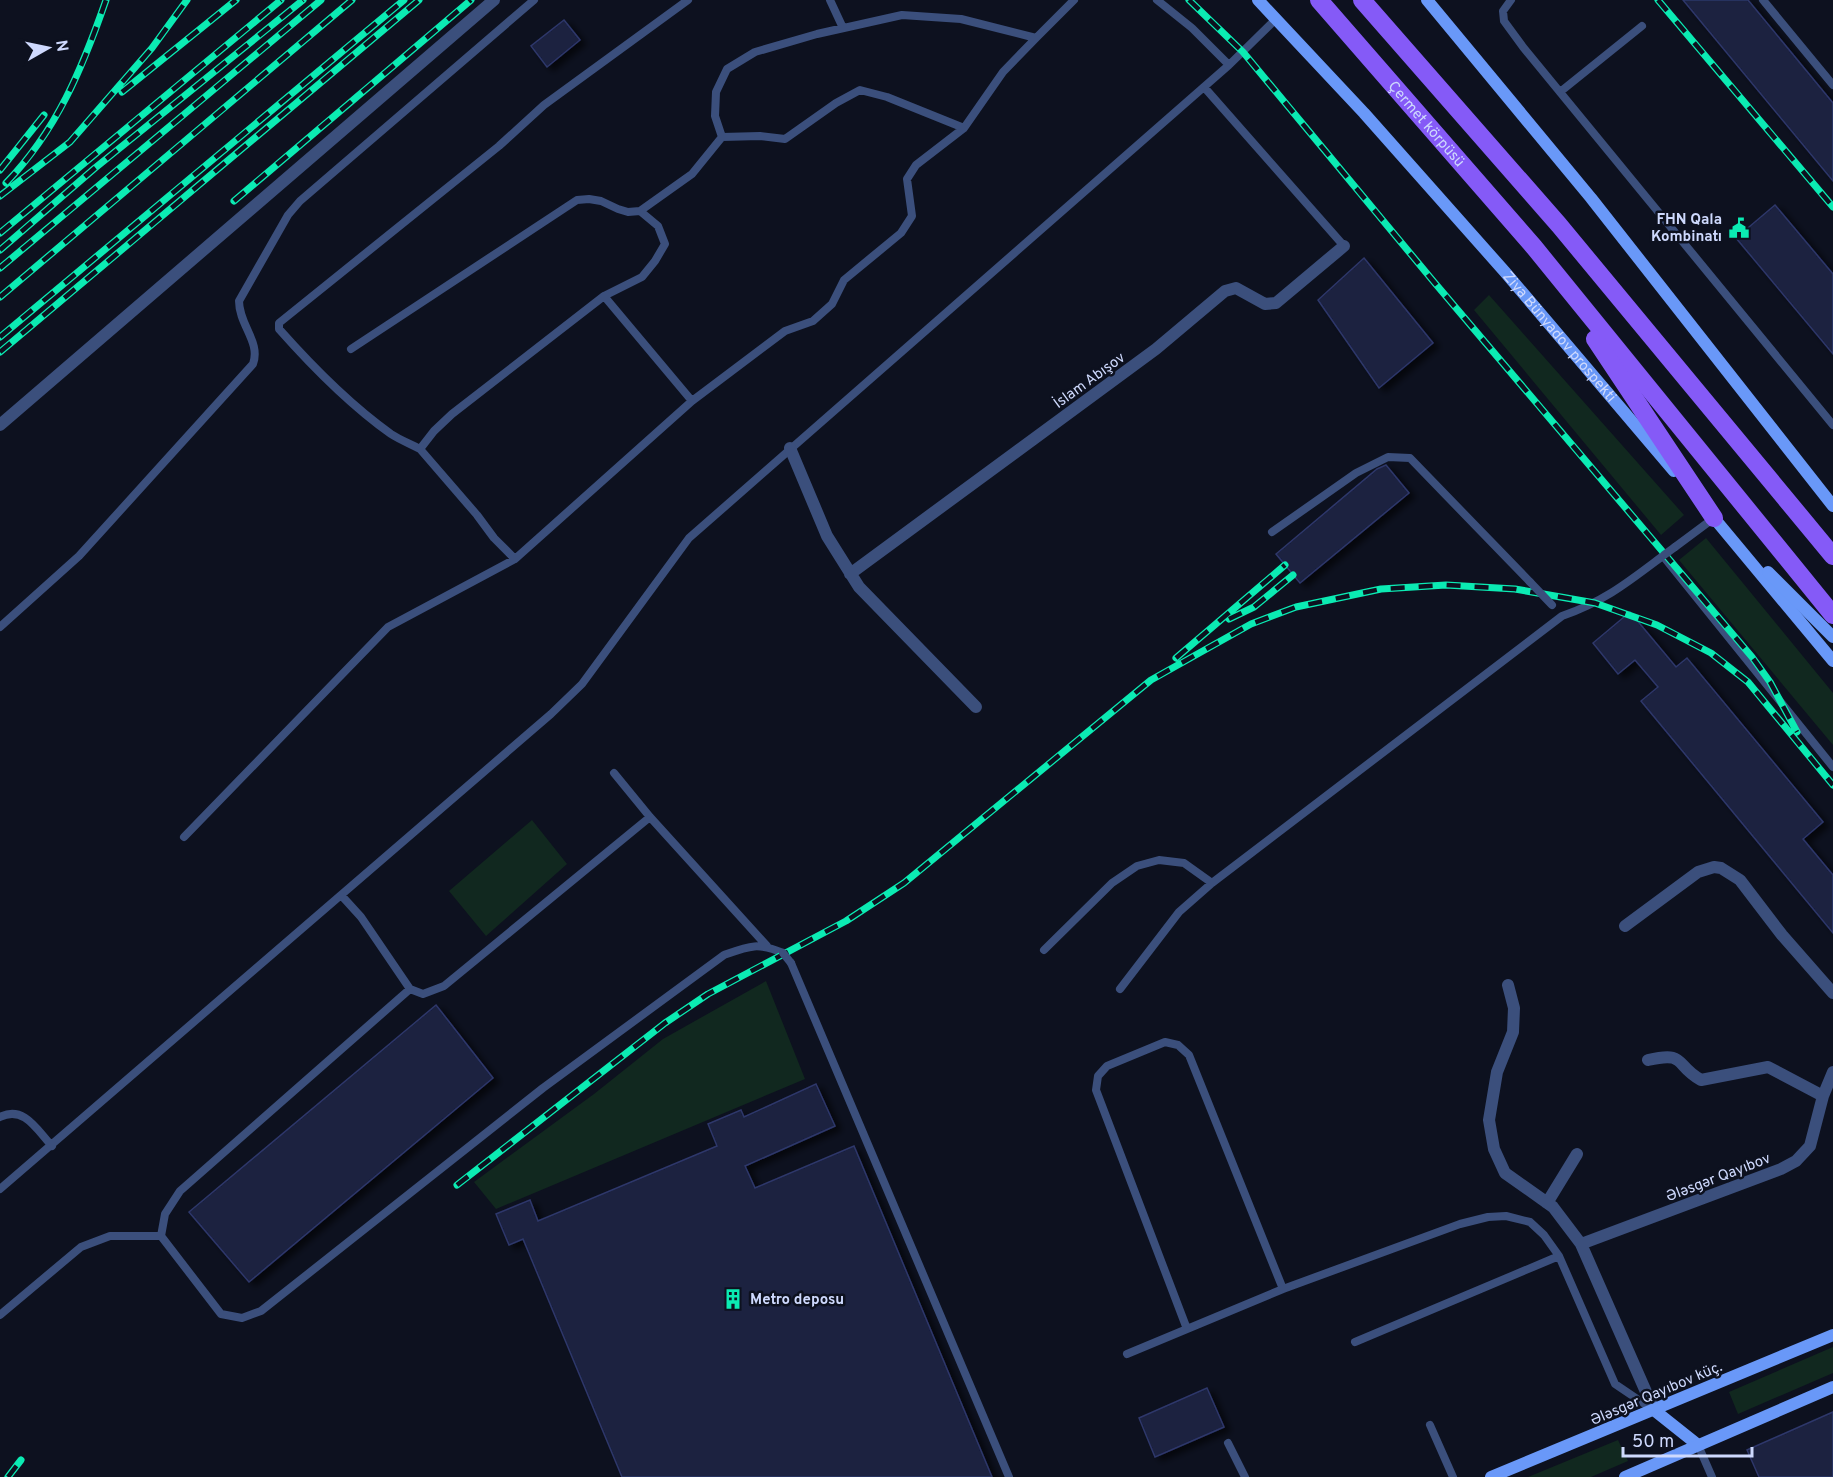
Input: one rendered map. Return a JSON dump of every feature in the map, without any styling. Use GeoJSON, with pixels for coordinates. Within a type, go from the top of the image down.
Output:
{"type":"FeatureCollection","features":[{"type":"Feature","properties":{"kind":"main road","name":"Ziya Bünyadov prospekti"},"geometry":{"type":"LineString","coordinates":[[1258,0],[1364,113],[1505,272],[1833,661]]}},
{"type":"Feature","properties":{"kind":"main road","name":"Çermet körpüsü"},"geometry":{"type":"LineString","coordinates":[[1319,0],[1534,247]]}},
{"type":"Feature","properties":{"kind":"main road"},"geometry":{"type":"LineString","coordinates":[[1362,0],[1559,225],[1768,474],[1833,556]]}},
{"type":"Feature","properties":{"kind":"main road"},"geometry":{"type":"LineString","coordinates":[[1427,0],[1592,198],[1833,506]]}},
{"type":"Feature","properties":{"kind":"main road"},"geometry":{"type":"LineString","coordinates":[[1534,247],[1714,518],[1833,637]]}},
{"type":"Feature","properties":{"kind":"main road"},"geometry":{"type":"LineString","coordinates":[[1534,247],[1833,615]]}},
{"type":"Feature","properties":{"kind":"main road"},"geometry":{"type":"LineString","coordinates":[[1768,474],[1833,542]]}},
{"type":"Feature","properties":{"kind":"main road","name":"Ələsgər Qayıbov küç."},"geometry":{"type":"LineString","coordinates":[[1491,1477],[1833,1335]]}},
{"type":"Feature","properties":{"kind":"main road"},"geometry":{"type":"LineString","coordinates":[[1625,1477],[1833,1387]]}},
{"type":"Feature","properties":{"kind":"main road"},"geometry":{"type":"LineString","coordinates":[[1654,1410],[1698,1445]]}},
{"type":"Feature","properties":{"kind":"street"},"geometry":{"type":"LineString","coordinates":[[0,425],[494,0]]}},
{"type":"Feature","properties":{"kind":"street","name":"İslam Abışov"},"geometry":{"type":"LineString","coordinates":[[850,574],[1156,350],[1225,291],[1236,288],[1265,304],[1276,303],[1344,246]]}},
{"type":"Feature","properties":{"kind":"street"},"geometry":{"type":"LineString","coordinates":[[790,448],[827,536],[858,587],[976,707]]}},
{"type":"Feature","properties":{"kind":"street"},"geometry":{"type":"LineString","coordinates":[[1625,926],[1698,872],[1714,867],[1721,868],[1740,880],[1782,935],[1833,993]]}},
{"type":"Feature","properties":{"kind":"street"},"geometry":{"type":"LineString","coordinates":[[1509,985],[1514,1008],[1513,1032],[1497,1072],[1489,1120],[1494,1149],[1505,1173],[1547,1203],[1581,1244],[1654,1410]]}},
{"type":"Feature","properties":{"kind":"street"},"geometry":{"type":"LineString","coordinates":[[1648,1060],[1667,1056],[1676,1058],[1693,1076],[1701,1080],[1768,1067],[1823,1096]]}},
{"type":"Feature","properties":{"kind":"street","name":"Ələsgər Qayıbov"},"geometry":{"type":"LineString","coordinates":[[1581,1244],[1781,1170],[1796,1161],[1810,1146],[1823,1096],[1833,1072]]}},
{"type":"Feature","properties":{"kind":"street"},"geometry":{"type":"LineString","coordinates":[[1547,1203],[1577,1154]]}},
{"type":"Feature","properties":{"kind":"lane"},"geometry":{"type":"LineString","coordinates":[[0,627],[80,556],[252,364],[255,357],[255,346],[239,312],[239,301],[283,224],[300,201],[534,0]]}},
{"type":"Feature","properties":{"kind":"lane"},"geometry":{"type":"LineString","coordinates":[[515,559],[494,538],[420,449],[392,435],[365,413],[302,355],[279,329],[279,323],[499,146],[544,105],[688,0]]}},
{"type":"Feature","properties":{"kind":"lane"},"geometry":{"type":"LineString","coordinates":[[830,0],[843,28]]}},
{"type":"Feature","properties":{"kind":"lane"},"geometry":{"type":"LineString","coordinates":[[183,837],[388,627],[515,559],[692,401],[785,331],[813,321],[832,304],[844,280],[901,233],[912,216],[907,179],[916,165],[963,128],[1003,72],[1074,0]]}},
{"type":"Feature","properties":{"kind":"lane"},"geometry":{"type":"LineString","coordinates":[[1157,0],[1192,28],[1229,64]]}},
{"type":"Feature","properties":{"kind":"lane"},"geometry":{"type":"LineString","coordinates":[[1511,0],[1503,11],[1504,21],[1522,47],[1833,424]]}},
{"type":"Feature","properties":{"kind":"lane"},"geometry":{"type":"LineString","coordinates":[[1762,0],[1833,84]]}},
{"type":"Feature","properties":{"kind":"lane"},"geometry":{"type":"LineString","coordinates":[[722,136],[715,116],[716,92],[727,69],[755,52],[902,15],[961,18],[1036,38]]}},
{"type":"Feature","properties":{"kind":"lane"},"geometry":{"type":"LineString","coordinates":[[0,1189],[551,714],[582,684],[689,537],[1204,87],[1275,20]]}},
{"type":"Feature","properties":{"kind":"lane"},"geometry":{"type":"LineString","coordinates":[[1560,92],[1642,26]]}},
{"type":"Feature","properties":{"kind":"lane"},"geometry":{"type":"LineString","coordinates":[[1204,87],[1344,246]]}},
{"type":"Feature","properties":{"kind":"lane"},"geometry":{"type":"LineString","coordinates":[[722,136],[760,136],[785,139],[836,103],[860,90],[887,97],[963,128]]}},
{"type":"Feature","properties":{"kind":"lane"},"geometry":{"type":"LineString","coordinates":[[351,349],[578,200],[601,201],[628,212],[640,211],[692,174],[722,136]]}},
{"type":"Feature","properties":{"kind":"lane"},"geometry":{"type":"LineString","coordinates":[[420,449],[434,431],[452,414],[604,296],[642,277],[655,261],[664,244],[658,226],[640,211]]}},
{"type":"Feature","properties":{"kind":"lane"},"geometry":{"type":"LineString","coordinates":[[604,296],[692,401]]}},
{"type":"Feature","properties":{"kind":"lane"},"geometry":{"type":"LineString","coordinates":[[1272,532],[1356,472],[1388,457],[1410,458],[1562,616]]}},
{"type":"Feature","properties":{"kind":"lane"},"geometry":{"type":"LineString","coordinates":[[1120,989],[1179,912],[1212,883],[1562,616],[1617,591],[1714,518]]}},
{"type":"Feature","properties":{"kind":"lane"},"geometry":{"type":"LineString","coordinates":[[1664,556],[1833,767]]}},
{"type":"Feature","properties":{"kind":"lane"},"geometry":{"type":"LineString","coordinates":[[614,773],[650,817],[767,946]]}},
{"type":"Feature","properties":{"kind":"lane"},"geometry":{"type":"LineString","coordinates":[[341,895],[361,917],[410,989],[423,994],[444,986],[650,817]]}},
{"type":"Feature","properties":{"kind":"lane"},"geometry":{"type":"LineString","coordinates":[[1044,950],[1112,883],[1137,866],[1159,860],[1184,863],[1212,883]]}},
{"type":"Feature","properties":{"kind":"lane"},"geometry":{"type":"LineString","coordinates":[[410,989],[180,1191],[165,1214],[161,1236],[221,1314],[242,1318],[261,1311],[543,1088],[724,955],[750,946],[767,946],[783,953],[791,963],[1009,1477]]}},
{"type":"Feature","properties":{"kind":"lane"},"geometry":{"type":"LineString","coordinates":[[1186,1329],[1096,1090],[1098,1076],[1107,1066],[1165,1042],[1178,1045],[1190,1054],[1283,1289]]}},
{"type":"Feature","properties":{"kind":"lane"},"geometry":{"type":"LineString","coordinates":[[0,1117],[14,1112],[24,1116],[52,1146]]}},
{"type":"Feature","properties":{"kind":"lane"},"geometry":{"type":"LineString","coordinates":[[1127,1354],[1283,1289],[1460,1224],[1488,1217],[1506,1216],[1530,1222],[1544,1235],[1559,1256],[1615,1384],[1654,1410]]}},
{"type":"Feature","properties":{"kind":"lane"},"geometry":{"type":"LineString","coordinates":[[0,1315],[81,1247],[110,1236],[161,1236]]}},
{"type":"Feature","properties":{"kind":"lane"},"geometry":{"type":"LineString","coordinates":[[1355,1342],[1559,1256]]}},
{"type":"Feature","properties":{"kind":"lane"},"geometry":{"type":"LineString","coordinates":[[1430,1425],[1453,1477]]}},
{"type":"Feature","properties":{"kind":"lane"},"geometry":{"type":"LineString","coordinates":[[1228,1443],[1245,1477]]}},
{"type":"Feature","properties":{"kind":"lane"},"geometry":{"type":"LineString","coordinates":[[1698,1445],[1712,1477]]}},
{"type":"Feature","properties":{"kind":"green space"},"geometry":{"type":"Polygon","coordinates":[[[1489,295],[1684,515],[1661,535],[1474,310],[1489,295]]]}},
{"type":"Feature","properties":{"kind":"green space"},"geometry":{"type":"Polygon","coordinates":[[[1706,538],[1833,693],[1833,745],[1679,560],[1706,538]]]}},
{"type":"Feature","properties":{"kind":"green space"},"geometry":{"type":"Polygon","coordinates":[[[532,820],[567,864],[486,936],[449,891],[532,820]]]}},
{"type":"Feature","properties":{"kind":"green space"},"geometry":{"type":"Polygon","coordinates":[[[766,981],[805,1079],[496,1209],[474,1182],[594,1094],[663,1039],[766,981]]]}},
{"type":"Feature","properties":{"kind":"green space"},"geometry":{"type":"Polygon","coordinates":[[[1833,1347],[1833,1373],[1738,1414],[1729,1392],[1833,1347]]]}},
{"type":"Feature","properties":{"kind":"green space"},"geometry":{"type":"Polygon","coordinates":[[[1618,1440],[1628,1461],[1591,1477],[1528,1477],[1618,1440]]]}},
{"type":"Feature","properties":{"kind":"building"},"geometry":{"type":"Polygon","coordinates":[[[1683,0],[1748,0],[1833,103],[1833,181],[1683,0]]]}},
{"type":"Feature","properties":{"kind":"building"},"geometry":{"type":"Polygon","coordinates":[[[564,20],[580,40],[547,67],[531,46],[564,20]]]}},
{"type":"Feature","properties":{"kind":"building"},"geometry":{"type":"Polygon","coordinates":[[[1775,205],[1833,274],[1833,354],[1736,238],[1775,205]]]}},
{"type":"Feature","properties":{"kind":"building"},"geometry":{"type":"Polygon","coordinates":[[[1364,258],[1433,343],[1379,388],[1318,300],[1364,258]]]}},
{"type":"Feature","properties":{"kind":"building"},"geometry":{"type":"Polygon","coordinates":[[[1386,465],[1409,493],[1300,583],[1276,554],[1377,469],[1386,465]]]}},
{"type":"Feature","properties":{"kind":"building"},"geometry":{"type":"Polygon","coordinates":[[[1630,612],[1676,667],[1687,658],[1823,822],[1803,839],[1833,875],[1833,933],[1641,701],[1658,687],[1635,660],[1618,674],[1593,643],[1630,612]]]}},
{"type":"Feature","properties":{"kind":"building"},"geometry":{"type":"Polygon","coordinates":[[[436,1005],[493,1078],[249,1282],[189,1212],[436,1005]]]}},
{"type":"Feature","properties":{"kind":"building","name":"Metro deposu"},"geometry":{"type":"Polygon","coordinates":[[[816,1084],[835,1126],[745,1166],[755,1188],[854,1146],[992,1477],[622,1477],[523,1239],[509,1245],[496,1214],[530,1200],[538,1221],[717,1146],[708,1124],[741,1110],[744,1117],[816,1084]]]}},
{"type":"Feature","properties":{"kind":"building"},"geometry":{"type":"Polygon","coordinates":[[[1207,1388],[1224,1427],[1155,1457],[1139,1418],[1207,1388]]]}},
{"type":"Feature","properties":{"kind":"building"},"geometry":{"type":"Polygon","coordinates":[[[1833,1412],[1833,1477],[1759,1477],[1747,1450],[1833,1412]]]}},
{"type":"Feature","properties":{"kind":"railway"},"geometry":{"type":"LineString","coordinates":[[6,183],[24,163],[54,120],[77,74],[106,0]]}},
{"type":"Feature","properties":{"kind":"railway"},"geometry":{"type":"LineString","coordinates":[[0,196],[70,142],[152,48],[187,0]]}},
{"type":"Feature","properties":{"kind":"railway"},"geometry":{"type":"LineString","coordinates":[[122,92],[236,0]]}},
{"type":"Feature","properties":{"kind":"railway"},"geometry":{"type":"LineString","coordinates":[[0,233],[281,0]]}},
{"type":"Feature","properties":{"kind":"railway"},"geometry":{"type":"LineString","coordinates":[[0,250],[95,168],[303,0]]}},
{"type":"Feature","properties":{"kind":"railway"},"geometry":{"type":"LineString","coordinates":[[0,268],[321,0]]}},
{"type":"Feature","properties":{"kind":"railway"},"geometry":{"type":"LineString","coordinates":[[0,297],[352,0]]}},
{"type":"Feature","properties":{"kind":"railway"},"geometry":{"type":"LineString","coordinates":[[0,337],[404,0]]}},
{"type":"Feature","properties":{"kind":"railway"},"geometry":{"type":"LineString","coordinates":[[0,352],[419,0]]}},
{"type":"Feature","properties":{"kind":"railway"},"geometry":{"type":"LineString","coordinates":[[234,201],[471,0]]}},
{"type":"Feature","properties":{"kind":"railway"},"geometry":{"type":"LineString","coordinates":[[1189,0],[1243,52],[1434,282],[1752,657],[1770,682],[1797,732]]}},
{"type":"Feature","properties":{"kind":"railway"},"geometry":{"type":"LineString","coordinates":[[1658,0],[1833,207]]}},
{"type":"Feature","properties":{"kind":"railway"},"geometry":{"type":"LineString","coordinates":[[0,170],[44,115]]}},
{"type":"Feature","properties":{"kind":"railway"},"geometry":{"type":"LineString","coordinates":[[1176,658],[1285,565]]}},
{"type":"Feature","properties":{"kind":"railway"},"geometry":{"type":"LineString","coordinates":[[1229,619],[1254,607],[1293,575]]}},
{"type":"Feature","properties":{"kind":"railway"},"geometry":{"type":"LineString","coordinates":[[457,1185],[665,1023],[708,994],[846,921],[904,883],[1151,680],[1251,624],[1296,607],[1381,589],[1446,585],[1515,589],[1595,603],[1657,625],[1711,653],[1748,682],[1833,785]]}},
{"type":"Feature","properties":{"kind":"railway"},"geometry":{"type":"LineString","coordinates":[[8,1477],[21,1460]]}},
{"type":"Feature","properties":{"kind":"place","name":"FHN Qala Kombinatı"},"geometry":{"type":"Point","coordinates":[1739,228]}},
{"type":"Feature","properties":{"kind":"place","name":"Metro deposu"},"geometry":{"type":"Point","coordinates":[733,1299]}}]}
